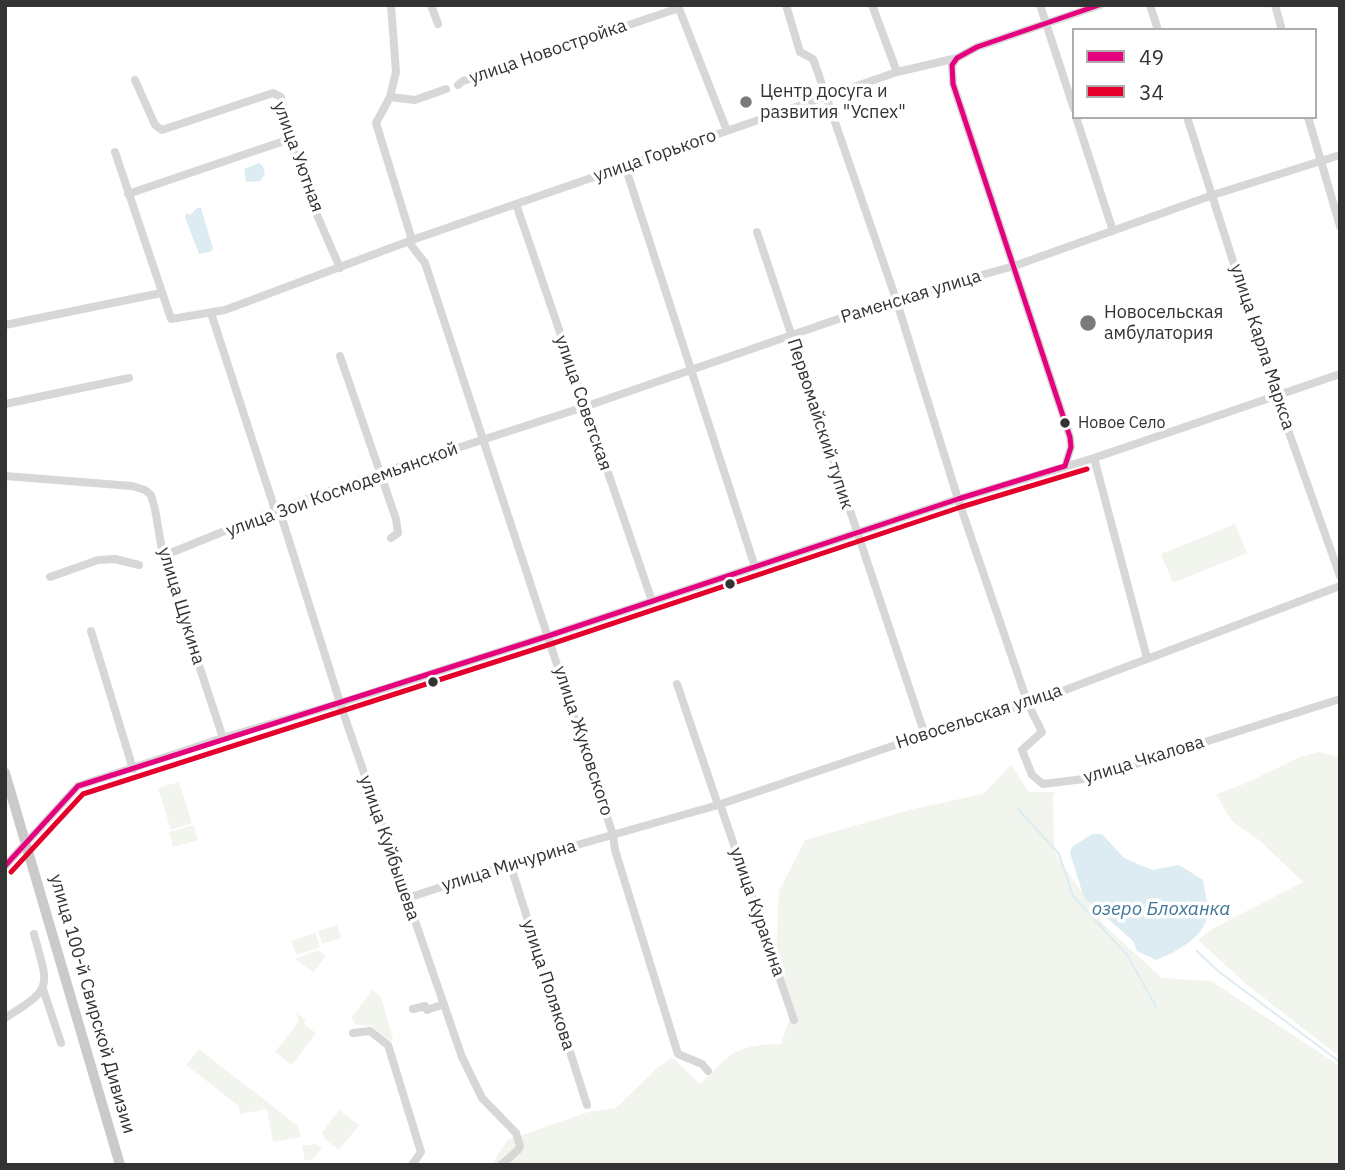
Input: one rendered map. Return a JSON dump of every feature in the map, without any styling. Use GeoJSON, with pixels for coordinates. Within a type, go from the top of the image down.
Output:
{"type":"FeatureCollection","features":[{"type":"Feature","properties":{"kind":"main road","name":"улица 100-й Свирской Дивизии"},"geometry":{"type":"LineString","coordinates":[[5,772],[120,1165]]}},
{"type":"Feature","properties":{"kind":"street","name":"улица Жуковского"},"geometry":{"type":"LineString","coordinates":[[391,5],[396,72],[390,97],[376,123],[412,240],[411,245],[425,263],[548,636],[613,835],[615,850],[678,1055],[702,1064],[708,1072]]}},
{"type":"Feature","properties":{"kind":"street"},"geometry":{"type":"LineString","coordinates":[[431,5],[438,24]]}},
{"type":"Feature","properties":{"kind":"street"},"geometry":{"type":"LineString","coordinates":[[786,5],[800,52],[813,59],[896,299],[958,499],[1028,704]]}},
{"type":"Feature","properties":{"kind":"street"},"geometry":{"type":"LineString","coordinates":[[872,5],[897,72]]}},
{"type":"Feature","properties":{"kind":"street"},"geometry":{"type":"LineString","coordinates":[[1041,5],[1072,103]]}},
{"type":"Feature","properties":{"kind":"street","name":"улица Горького"},"geometry":{"type":"LineString","coordinates":[[161,293],[171,319],[225,310],[412,240],[825,96],[897,72],[957,58],[977,47],[1100,5]]}},
{"type":"Feature","properties":{"kind":"street"},"geometry":{"type":"LineString","coordinates":[[1150,5],[1157,28]]}},
{"type":"Feature","properties":{"kind":"street"},"geometry":{"type":"LineString","coordinates":[[1275,5],[1281,28]]}},
{"type":"Feature","properties":{"kind":"street","name":"улица Новостройка"},"geometry":{"type":"LineString","coordinates":[[458,85],[678,7]]}},
{"type":"Feature","properties":{"kind":"street"},"geometry":{"type":"LineString","coordinates":[[678,7],[727,131]]}},
{"type":"Feature","properties":{"kind":"street"},"geometry":{"type":"LineString","coordinates":[[957,58],[952,65],[953,84],[1070,437],[1071,447],[1065,466]]}},
{"type":"Feature","properties":{"kind":"street","name":"улица Уютная"},"geometry":{"type":"LineString","coordinates":[[135,80],[155,125],[162,130],[273,93],[281,97],[304,185],[340,268]]}},
{"type":"Feature","properties":{"kind":"street","name":"улица Новостройка"},"geometry":{"type":"LineString","coordinates":[[390,97],[415,100],[446,89]]}},
{"type":"Feature","properties":{"kind":"street"},"geometry":{"type":"LineString","coordinates":[[1077,119],[1113,230]]}},
{"type":"Feature","properties":{"kind":"street","name":"улица Карла Маркса"},"geometry":{"type":"LineString","coordinates":[[1188,119],[1276,396],[1340,576]]}},
{"type":"Feature","properties":{"kind":"street"},"geometry":{"type":"LineString","coordinates":[[1309,119],[1340,226]]}},
{"type":"Feature","properties":{"kind":"street"},"geometry":{"type":"LineString","coordinates":[[128,194],[290,139]]}},
{"type":"Feature","properties":{"kind":"street"},"geometry":{"type":"LineString","coordinates":[[5,326],[161,293],[115,152]]}},
{"type":"Feature","properties":{"kind":"street","name":"Раменская улица"},"geometry":{"type":"LineString","coordinates":[[483,440],[896,299],[1014,266],[1213,195],[1340,155]]}},
{"type":"Feature","properties":{"kind":"street"},"geometry":{"type":"LineString","coordinates":[[625,166],[755,567]]}},
{"type":"Feature","properties":{"kind":"street","name":"улица Советская"},"geometry":{"type":"LineString","coordinates":[[516,204],[652,601]]}},
{"type":"Feature","properties":{"kind":"street","name":"Первомайский тупик"},"geometry":{"type":"LineString","coordinates":[[757,232],[925,735]]}},
{"type":"Feature","properties":{"kind":"street"},"geometry":{"type":"LineString","coordinates":[[211,313],[277,509]]}},
{"type":"Feature","properties":{"kind":"street"},"geometry":{"type":"LineString","coordinates":[[340,356],[396,519],[398,533],[391,538]]}},
{"type":"Feature","properties":{"kind":"street"},"geometry":{"type":"LineString","coordinates":[[5,866],[78,786],[223,737],[340,703],[548,636],[958,499],[1094,458],[1340,374]]}},
{"type":"Feature","properties":{"kind":"street"},"geometry":{"type":"LineString","coordinates":[[5,404],[129,378]]}},
{"type":"Feature","properties":{"kind":"street","name":"улица Зои Космодемьянской"},"geometry":{"type":"LineString","coordinates":[[163,556],[277,509],[483,440]]}},
{"type":"Feature","properties":{"kind":"street"},"geometry":{"type":"LineString","coordinates":[[1094,458],[1147,658]]}},
{"type":"Feature","properties":{"kind":"street","name":"улица Щукина"},"geometry":{"type":"LineString","coordinates":[[5,476],[132,486],[145,490],[150,495],[163,556],[223,737]]}},
{"type":"Feature","properties":{"kind":"street","name":"улица Куйбышева"},"geometry":{"type":"LineString","coordinates":[[277,509],[340,703],[462,1057],[482,1098],[516,1133],[520,1146],[501,1165]]}},
{"type":"Feature","properties":{"kind":"street"},"geometry":{"type":"LineString","coordinates":[[50,577],[98,560],[116,559],[139,565]]}},
{"type":"Feature","properties":{"kind":"street","name":"Новосельская улица"},"geometry":{"type":"LineString","coordinates":[[613,835],[719,805],[925,735],[1028,704],[1340,586]]}},
{"type":"Feature","properties":{"kind":"street"},"geometry":{"type":"LineString","coordinates":[[91,631],[133,769]]}},
{"type":"Feature","properties":{"kind":"street","name":"улица Куракина"},"geometry":{"type":"LineString","coordinates":[[677,684],[794,1020]]}},
{"type":"Feature","properties":{"kind":"street","name":"улица Чкалова"},"geometry":{"type":"LineString","coordinates":[[1028,704],[1042,732],[1022,750],[1032,775],[1043,784],[1092,778],[1340,699]]}},
{"type":"Feature","properties":{"kind":"street","name":"улица Мичурина"},"geometry":{"type":"LineString","coordinates":[[406,896],[414,896],[510,864],[613,835]]}},
{"type":"Feature","properties":{"kind":"street","name":"улица Полякова"},"geometry":{"type":"LineString","coordinates":[[510,864],[587,1105]]}},
{"type":"Feature","properties":{"kind":"street"},"geometry":{"type":"LineString","coordinates":[[5,1018],[43,989],[46,980],[34,934]]}},
{"type":"Feature","properties":{"kind":"street"},"geometry":{"type":"LineString","coordinates":[[46,980],[65,973]]}},
{"type":"Feature","properties":{"kind":"street"},"geometry":{"type":"LineString","coordinates":[[43,989],[61,1043]]}},
{"type":"Feature","properties":{"kind":"street"},"geometry":{"type":"LineString","coordinates":[[413,1009],[425,1006],[427,1010],[444,1004]]}},
{"type":"Feature","properties":{"kind":"street"},"geometry":{"type":"LineString","coordinates":[[353,1033],[370,1031],[388,1045],[421,1152],[412,1165]]}},
{"type":"Feature","properties":{"kind":"shaded area"},"geometry":{"type":"Polygon","coordinates":[[[1235,524],[1247,553],[1173,583],[1161,554],[1235,524]]]}},
{"type":"Feature","properties":{"kind":"shaded area"},"geometry":{"type":"Polygon","coordinates":[[[1319,752],[1340,757],[1340,1057],[1246,984],[1198,940],[1212,929],[1303,882],[1260,841],[1229,817],[1216,794],[1244,784],[1300,757],[1319,752]]]}},
{"type":"Feature","properties":{"kind":"shaded area"},"geometry":{"type":"Polygon","coordinates":[[[1011,765],[1029,792],[1056,792],[1053,794],[1054,851],[1104,925],[1162,978],[1211,981],[1340,1066],[1340,1165],[491,1165],[508,1140],[588,1112],[616,1108],[672,1057],[700,1084],[733,1053],[753,1046],[781,1044],[794,1007],[776,958],[779,891],[805,840],[913,809],[983,794],[1011,765]]]}},
{"type":"Feature","properties":{"kind":"shaded area"},"geometry":{"type":"Polygon","coordinates":[[[179,782],[192,823],[171,830],[158,788],[179,782]]]}},
{"type":"Feature","properties":{"kind":"shaded area"},"geometry":{"type":"Polygon","coordinates":[[[194,825],[198,840],[173,847],[169,832],[194,825]]]}},
{"type":"Feature","properties":{"kind":"shaded area"},"geometry":{"type":"Polygon","coordinates":[[[337,925],[341,938],[322,944],[318,931],[337,925]]]}},
{"type":"Feature","properties":{"kind":"shaded area"},"geometry":{"type":"Polygon","coordinates":[[[315,933],[320,947],[296,955],[291,941],[315,933]]]}},
{"type":"Feature","properties":{"kind":"shaded area"},"geometry":{"type":"Polygon","coordinates":[[[318,950],[326,956],[313,972],[295,959],[318,950]]]}},
{"type":"Feature","properties":{"kind":"shaded area"},"geometry":{"type":"Polygon","coordinates":[[[372,990],[381,997],[393,1039],[391,1041],[371,1026],[353,1024],[355,1021],[351,1018],[372,990]]]}},
{"type":"Feature","properties":{"kind":"shaded area"},"geometry":{"type":"Polygon","coordinates":[[[297,1013],[306,1020],[304,1024],[316,1033],[292,1065],[275,1052],[299,1021],[297,1013]]]}},
{"type":"Feature","properties":{"kind":"shaded area"},"geometry":{"type":"Polygon","coordinates":[[[199,1049],[298,1126],[301,1137],[273,1142],[267,1109],[240,1114],[239,1106],[186,1065],[199,1049]]]}},
{"type":"Feature","properties":{"kind":"shaded area"},"geometry":{"type":"Polygon","coordinates":[[[339,1110],[359,1125],[339,1150],[327,1141],[322,1133],[339,1110]]]}},
{"type":"Feature","properties":{"kind":"shaded area"},"geometry":{"type":"Polygon","coordinates":[[[315,1144],[322,1148],[312,1160],[305,1160],[302,1146],[315,1144]]]}},
{"type":"Feature","properties":{"kind":"water"},"geometry":{"type":"Polygon","coordinates":[[[259,163],[265,174],[260,181],[246,182],[244,169],[259,163]]]}},
{"type":"Feature","properties":{"kind":"water"},"geometry":{"type":"Polygon","coordinates":[[[201,208],[213,248],[212,251],[199,254],[185,217],[201,208]]]}},
{"type":"Feature","properties":{"kind":"water","name":"озеро Блоханка"},"geometry":{"type":"Polygon","coordinates":[[[1092,834],[1102,834],[1124,858],[1152,870],[1179,865],[1203,880],[1208,914],[1199,933],[1179,949],[1156,960],[1137,951],[1133,941],[1084,898],[1070,853],[1072,847],[1092,834]]]}},
{"type":"Feature","properties":{"kind":"waterway"},"geometry":{"type":"LineString","coordinates":[[1018,809],[1059,854],[1073,896],[1128,956],[1156,1007]]}},
{"type":"Feature","properties":{"kind":"waterway"},"geometry":{"type":"LineString","coordinates":[[1197,951],[1218,971],[1340,1062]]}},
{"type":"Feature","properties":{"kind":"transit line","name":"49"},"geometry":{"type":"LineString","coordinates":[[957,58],[977,47],[1099,5]]}},
{"type":"Feature","properties":{"kind":"transit line","name":"49"},"geometry":{"type":"LineString","coordinates":[[957,58],[952,65],[953,84],[1070,437],[1071,447],[1065,466]]}},
{"type":"Feature","properties":{"kind":"transit line","name":"49"},"geometry":{"type":"LineString","coordinates":[[5,866],[78,786],[548,636],[1065,466]]}},
{"type":"Feature","properties":{"kind":"transit line","name":"34"},"geometry":{"type":"LineString","coordinates":[[11,872],[83,794],[551,644],[961,507],[1087,469]]}},
{"type":"Feature","properties":{"kind":"place","name":"Центр досуга и развития \"Успех\""},"geometry":{"type":"Point","coordinates":[746,102]}},
{"type":"Feature","properties":{"kind":"place","name":"Новосельская амбулатория"},"geometry":{"type":"Point","coordinates":[1088,323]}},
{"type":"Feature","properties":{"kind":"place","name":"Новое Село"},"geometry":{"type":"Point","coordinates":[1065,423]}}]}
